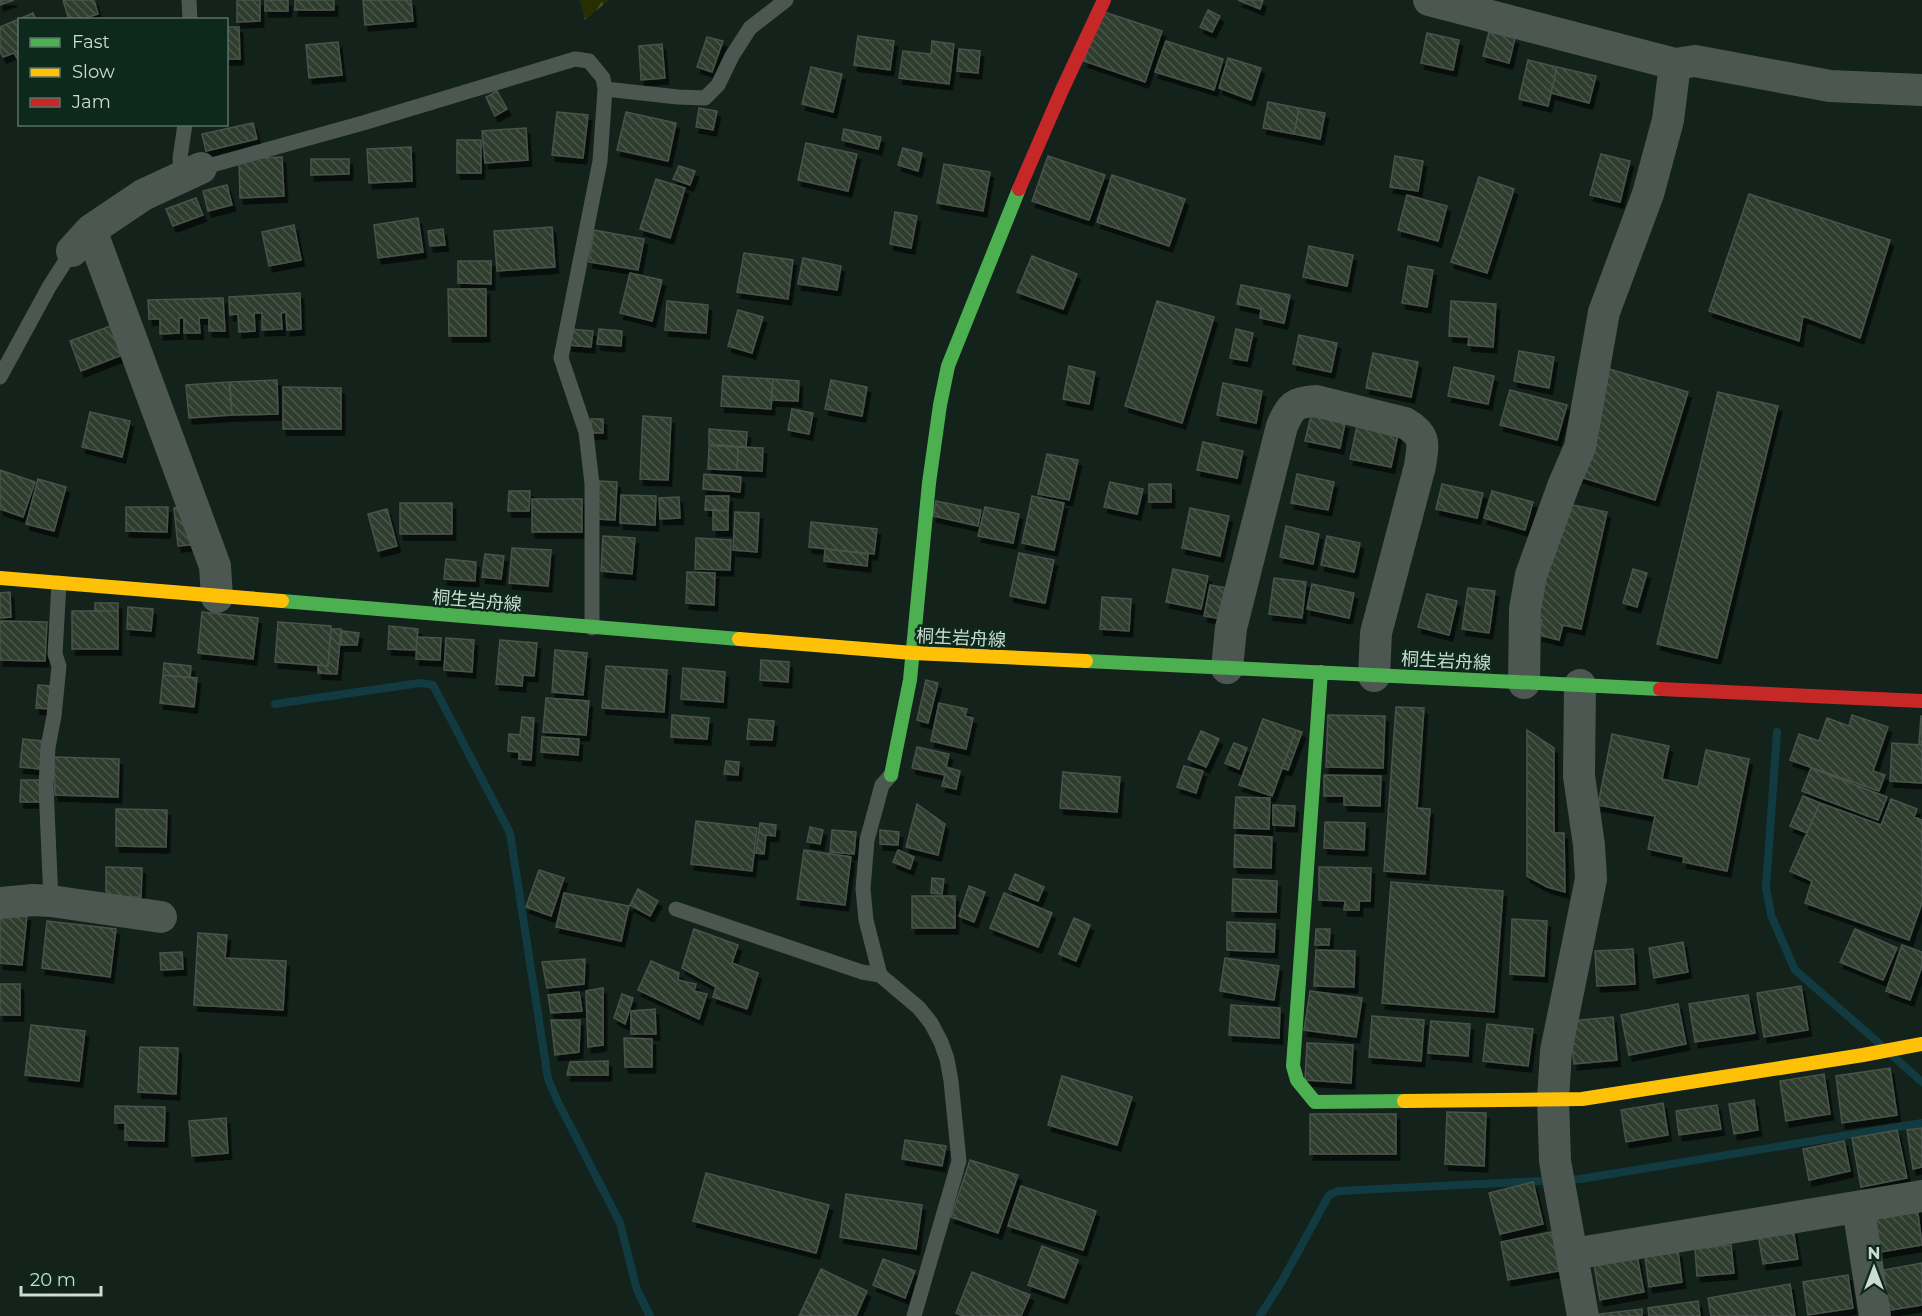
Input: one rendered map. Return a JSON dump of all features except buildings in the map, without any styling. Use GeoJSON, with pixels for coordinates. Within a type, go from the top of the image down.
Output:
{"type":"FeatureCollection","features":[{"type":"Feature","properties":{"kind":"main road"},"geometry":{"type":"LineString","coordinates":[[891,775],[909,684],[924,518],[941,396],[948,366],[1028,168],[1104,0]]}},
{"type":"Feature","properties":{"kind":"main road","name":"桐生岩舟線"},"geometry":{"type":"LineString","coordinates":[[0,578],[913,653],[1922,701]]}},
{"type":"Feature","properties":{"kind":"main road"},"geometry":{"type":"LineString","coordinates":[[1321,672],[1293,1066],[1297,1080],[1315,1102],[1582,1099],[1922,1044]]}},
{"type":"Feature","properties":{"kind":"street"},"geometry":{"type":"LineString","coordinates":[[1430,0],[1675,64],[1695,61],[1830,86],[1922,90]]}},
{"type":"Feature","properties":{"kind":"street"},"geometry":{"type":"LineString","coordinates":[[1524,683],[1525,609],[1531,575],[1580,447],[1604,312],[1648,194],[1668,120],[1675,64]]}},
{"type":"Feature","properties":{"kind":"street"},"geometry":{"type":"LineString","coordinates":[[191,173],[143,195],[82,241],[215,566],[217,597]]}},
{"type":"Feature","properties":{"kind":"street"},"geometry":{"type":"LineString","coordinates":[[1227,669],[1231,628],[1282,426],[1290,408],[1302,402],[1316,401],[1405,423],[1417,430],[1423,442],[1420,466],[1376,633],[1374,676]]}},
{"type":"Feature","properties":{"kind":"street"},"geometry":{"type":"LineString","coordinates":[[1580,685],[1579,776],[1589,845],[1591,879],[1556,1051],[1553,1099],[1555,1161],[1583,1316]]}},
{"type":"Feature","properties":{"kind":"street"},"geometry":{"type":"LineString","coordinates":[[0,903],[51,901],[161,917]]}},
{"type":"Feature","properties":{"kind":"street"},"geometry":{"type":"LineString","coordinates":[[1573,1254],[1922,1196]]}},
{"type":"Feature","properties":{"kind":"street"},"geometry":{"type":"LineString","coordinates":[[1858,1207],[1875,1316]]}},
{"type":"Feature","properties":{"kind":"lane"},"geometry":{"type":"LineString","coordinates":[[189,0],[190,18]]}},
{"type":"Feature","properties":{"kind":"lane"},"geometry":{"type":"LineString","coordinates":[[605,89],[705,98],[718,85],[732,56],[750,28],[786,0]]}},
{"type":"Feature","properties":{"kind":"lane"},"geometry":{"type":"LineString","coordinates":[[185,126],[180,158],[191,173],[575,59],[589,61],[603,78],[605,89],[600,161],[561,358],[586,432],[592,484],[592,628]]}},
{"type":"Feature","properties":{"kind":"lane"},"geometry":{"type":"LineString","coordinates":[[0,377],[49,287],[82,241]]}},
{"type":"Feature","properties":{"kind":"lane"},"geometry":{"type":"LineString","coordinates":[[51,901],[46,786],[48,747],[59,666],[55,654],[59,583]]}},
{"type":"Feature","properties":{"kind":"lane"},"geometry":{"type":"LineString","coordinates":[[880,975],[866,920],[863,889],[867,840],[882,785],[891,775]]}},
{"type":"Feature","properties":{"kind":"lane"},"geometry":{"type":"LineString","coordinates":[[676,909],[862,972],[880,975],[919,1008],[931,1023],[947,1059],[959,1161],[914,1316]]}},
{"type":"Feature","properties":{"kind":"green space"},"geometry":{"type":"Polygon","coordinates":[[[580,0],[609,0],[585,20],[580,0]]]}},
{"type":"Feature","properties":{"kind":"waterway"},"geometry":{"type":"LineString","coordinates":[[275,704],[420,683],[433,685],[510,833],[548,1079],[620,1223],[637,1290],[650,1316]]}},
{"type":"Feature","properties":{"kind":"waterway"},"geometry":{"type":"LineString","coordinates":[[1777,732],[1766,887],[1771,915],[1795,970],[1880,1044]]}},
{"type":"Feature","properties":{"kind":"waterway"},"geometry":{"type":"LineString","coordinates":[[1894,1057],[1922,1082]]}},
{"type":"Feature","properties":{"kind":"waterway"},"geometry":{"type":"LineString","coordinates":[[1260,1316],[1329,1195],[1338,1191],[1580,1179],[1922,1123]]}},
{"type":"Feature","properties":{"kind":"traffic: fast"},"geometry":{"type":"LineString","coordinates":[[891,775],[910,680],[929,483],[948,366],[1019,189]]}},
{"type":"Feature","properties":{"kind":"traffic: fast"},"geometry":{"type":"LineString","coordinates":[[282,601],[739,639]]}},
{"type":"Feature","properties":{"kind":"traffic: fast"},"geometry":{"type":"LineString","coordinates":[[1086,661],[1660,689]]}},
{"type":"Feature","properties":{"kind":"traffic: fast"},"geometry":{"type":"LineString","coordinates":[[1321,672],[1293,1066],[1297,1080],[1315,1102],[1404,1101]]}},
{"type":"Feature","properties":{"kind":"traffic: slow"},"geometry":{"type":"LineString","coordinates":[[0,578],[282,601]]}},
{"type":"Feature","properties":{"kind":"traffic: slow"},"geometry":{"type":"LineString","coordinates":[[739,639],[913,653],[1086,661]]}},
{"type":"Feature","properties":{"kind":"traffic: slow"},"geometry":{"type":"LineString","coordinates":[[1404,1101],[1582,1099],[1922,1044]]}},
{"type":"Feature","properties":{"kind":"traffic: jam"},"geometry":{"type":"LineString","coordinates":[[1019,189],[1104,0]]}},
{"type":"Feature","properties":{"kind":"traffic: jam"},"geometry":{"type":"LineString","coordinates":[[1660,689],[1922,701]]}}]}
